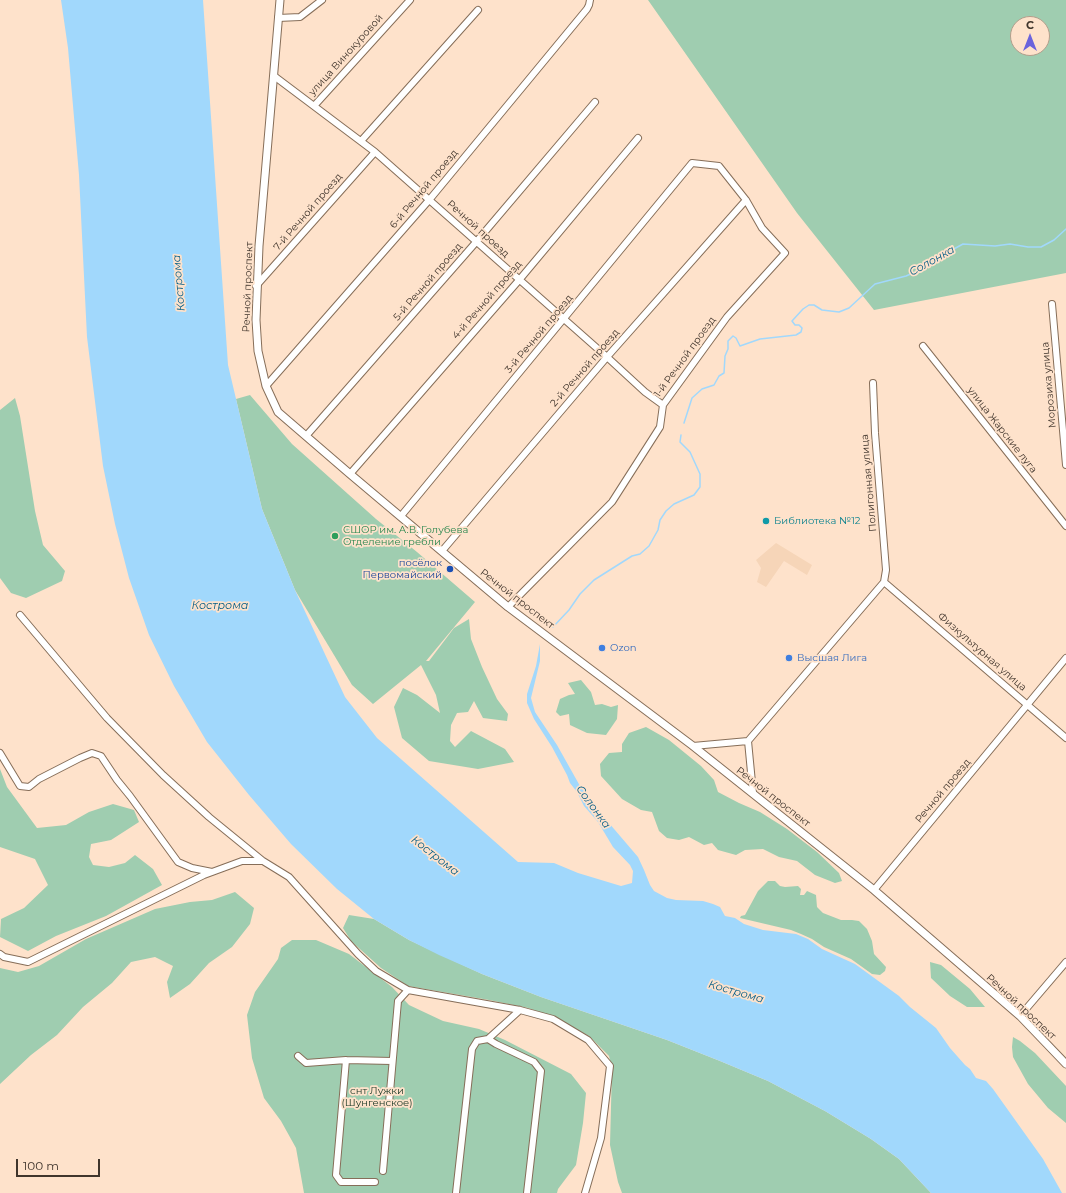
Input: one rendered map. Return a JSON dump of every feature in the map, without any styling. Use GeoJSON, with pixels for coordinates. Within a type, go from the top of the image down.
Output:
{"type":"FeatureCollection","features":[{"type":"Feature","properties":{"kind":"street","name":"Речной проспект"},"geometry":{"type":"LineString","coordinates":[[280,0],[256,286],[258,351],[266,386],[278,412],[508,607],[693,746],[874,890],[1020,1016],[1066,1064]]}},
{"type":"Feature","properties":{"kind":"street"},"geometry":{"type":"LineString","coordinates":[[278,18],[300,17],[322,0]]}},
{"type":"Feature","properties":{"kind":"street","name":"улица Винокуровой"},"geometry":{"type":"LineString","coordinates":[[314,106],[410,0]]}},
{"type":"Feature","properties":{"kind":"street","name":"6-й Речной проезд"},"geometry":{"type":"LineString","coordinates":[[266,386],[430,199],[587,8],[590,0]]}},
{"type":"Feature","properties":{"kind":"street"},"geometry":{"type":"LineString","coordinates":[[361,140],[478,10]]}},
{"type":"Feature","properties":{"kind":"street","name":"Речной проезд"},"geometry":{"type":"LineString","coordinates":[[274,76],[361,140],[607,356],[645,392],[662,405]]}},
{"type":"Feature","properties":{"kind":"street","name":"5-й Речной проезд"},"geometry":{"type":"LineString","coordinates":[[306,436],[477,241],[595,102]]}},
{"type":"Feature","properties":{"kind":"street","name":"4-й Речной проезд"},"geometry":{"type":"LineString","coordinates":[[350,474],[520,279],[638,138]]}},
{"type":"Feature","properties":{"kind":"street","name":"7-й Речной проезд"},"geometry":{"type":"LineString","coordinates":[[256,286],[375,152]]}},
{"type":"Feature","properties":{"kind":"street","name":"3-й Речной проезд"},"geometry":{"type":"LineString","coordinates":[[401,516],[692,163],[719,166],[746,200]]}},
{"type":"Feature","properties":{"kind":"street","name":"1-й Речной проезд"},"geometry":{"type":"LineString","coordinates":[[508,607],[612,502],[660,427],[662,405],[727,317],[785,253],[762,228],[746,200]]}},
{"type":"Feature","properties":{"kind":"street","name":"2-й Речной проезд"},"geometry":{"type":"LineString","coordinates":[[442,551],[607,356],[746,200]]}},
{"type":"Feature","properties":{"kind":"street","name":"Морозиха улица"},"geometry":{"type":"LineString","coordinates":[[1052,304],[1066,465]]}},
{"type":"Feature","properties":{"kind":"street","name":"улица Жарские луга"},"geometry":{"type":"LineString","coordinates":[[923,346],[1066,526]]}},
{"type":"Feature","properties":{"kind":"street","name":"Полигонная улица"},"geometry":{"type":"LineString","coordinates":[[873,383],[875,433],[886,570],[884,582]]}},
{"type":"Feature","properties":{"kind":"street"},"geometry":{"type":"LineString","coordinates":[[693,746],[748,742],[884,582]]}},
{"type":"Feature","properties":{"kind":"street","name":"Физкультурная улица"},"geometry":{"type":"LineString","coordinates":[[884,582],[1066,738]]}},
{"type":"Feature","properties":{"kind":"street"},"geometry":{"type":"LineString","coordinates":[[20,615],[107,718],[162,774],[209,817],[263,861],[289,877],[358,954],[376,970],[408,990],[520,1010],[553,1019],[588,1040],[610,1066],[601,1138],[585,1193]]}},
{"type":"Feature","properties":{"kind":"street","name":"Речной проезд"},"geometry":{"type":"LineString","coordinates":[[874,890],[1066,658]]}},
{"type":"Feature","properties":{"kind":"street"},"geometry":{"type":"LineString","coordinates":[[748,742],[753,793]]}},
{"type":"Feature","properties":{"kind":"street"},"geometry":{"type":"LineString","coordinates":[[0,753],[20,786],[29,787],[39,779],[80,758],[92,753],[101,756],[178,862],[192,868],[213,872]]}},
{"type":"Feature","properties":{"kind":"street"},"geometry":{"type":"LineString","coordinates":[[0,954],[4,957],[28,962],[213,872],[242,861],[263,861]]}},
{"type":"Feature","properties":{"kind":"street"},"geometry":{"type":"LineString","coordinates":[[1020,1016],[1066,962]]}},
{"type":"Feature","properties":{"kind":"street"},"geometry":{"type":"LineString","coordinates":[[383,1171],[398,1001],[408,990]]}},
{"type":"Feature","properties":{"kind":"street"},"geometry":{"type":"LineString","coordinates":[[456,1193],[472,1049],[477,1041],[488,1039],[520,1010]]}},
{"type":"Feature","properties":{"kind":"street"},"geometry":{"type":"LineString","coordinates":[[488,1039],[534,1062],[541,1071],[527,1193]]}},
{"type":"Feature","properties":{"kind":"street"},"geometry":{"type":"LineString","coordinates":[[298,1056],[306,1063],[346,1060],[392,1061]]}},
{"type":"Feature","properties":{"kind":"street"},"geometry":{"type":"LineString","coordinates":[[346,1060],[336,1175],[341,1182],[375,1182]]}},
{"type":"Feature","properties":{"kind":"shaded area"},"geometry":{"type":"Polygon","coordinates":[[[776,543],[812,565],[807,575],[784,561],[766,587],[757,582],[761,568],[756,560],[776,543]]]}},
{"type":"Feature","properties":{"kind":"green space"},"geometry":{"type":"Polygon","coordinates":[[[648,0],[1066,0],[1066,273],[874,310],[797,213],[648,0]]]}},
{"type":"Feature","properties":{"kind":"green space","name":"СШОР им. А.В. Голубева Отделение гребли"},"geometry":{"type":"Polygon","coordinates":[[[250,395],[292,444],[376,519],[475,602],[426,661],[429,661],[454,628],[469,619],[471,639],[497,699],[508,714],[507,721],[483,718],[474,701],[468,712],[457,713],[451,725],[450,741],[455,747],[471,731],[505,749],[514,762],[478,769],[429,761],[402,738],[394,707],[403,688],[417,695],[440,713],[436,695],[421,665],[373,704],[352,685],[295,590],[262,509],[236,399],[250,395]]]}},
{"type":"Feature","properties":{"kind":"green space"},"geometry":{"type":"Polygon","coordinates":[[[15,398],[20,416],[35,511],[43,545],[65,571],[62,581],[26,598],[11,593],[0,578],[0,410],[15,398]]]}},
{"type":"Feature","properties":{"kind":"green space"},"geometry":{"type":"Polygon","coordinates":[[[581,680],[591,692],[595,705],[602,704],[611,707],[618,705],[617,719],[606,735],[587,733],[570,725],[569,714],[560,716],[556,712],[560,699],[575,694],[568,683],[581,680]]]}},
{"type":"Feature","properties":{"kind":"green space"},"geometry":{"type":"Polygon","coordinates":[[[646,727],[669,740],[701,766],[714,780],[718,792],[760,812],[787,829],[817,852],[839,873],[842,881],[835,883],[815,875],[797,861],[779,857],[763,849],[745,850],[736,855],[718,850],[712,843],[704,845],[689,837],[679,840],[667,838],[659,831],[652,812],[641,810],[622,799],[601,776],[600,764],[609,753],[622,752],[622,744],[629,733],[646,727]]]}},
{"type":"Feature","properties":{"kind":"green space"},"geometry":{"type":"Polygon","coordinates":[[[0,769],[7,787],[37,828],[66,825],[89,812],[113,804],[134,810],[139,822],[111,840],[91,844],[89,857],[93,865],[109,867],[125,863],[135,855],[153,869],[162,885],[106,916],[56,936],[28,951],[0,937],[1,919],[24,908],[48,885],[35,859],[0,847],[0,769]]]}},
{"type":"Feature","properties":{"kind":"green space"},"geometry":{"type":"Polygon","coordinates":[[[768,881],[775,881],[780,886],[785,887],[798,886],[801,889],[800,895],[804,895],[807,891],[816,895],[817,907],[823,913],[841,920],[859,921],[867,929],[872,941],[874,954],[886,967],[885,971],[880,975],[872,974],[851,959],[824,947],[801,934],[791,930],[740,918],[741,916],[745,915],[758,891],[768,881]]]}},
{"type":"Feature","properties":{"kind":"green space"},"geometry":{"type":"Polygon","coordinates":[[[235,892],[254,908],[250,924],[232,947],[209,963],[190,984],[170,998],[167,982],[173,966],[155,957],[131,962],[112,983],[83,1007],[57,1035],[31,1055],[0,1084],[0,968],[18,972],[39,966],[86,939],[155,909],[190,902],[212,900],[235,892]]]}},
{"type":"Feature","properties":{"kind":"green space"},"geometry":{"type":"Polygon","coordinates":[[[349,915],[374,919],[409,940],[482,974],[541,997],[667,1040],[768,1081],[825,1111],[871,1139],[899,1159],[931,1193],[622,1193],[618,1182],[610,1145],[612,1068],[609,1056],[589,1036],[554,1017],[528,1008],[408,986],[381,968],[351,941],[343,928],[349,915]]]}},
{"type":"Feature","properties":{"kind":"green space","name":"снт Лужки (Шунгенское)"},"geometry":{"type":"Polygon","coordinates":[[[292,940],[316,940],[349,954],[392,987],[409,1005],[443,1021],[479,1029],[505,1040],[571,1074],[586,1093],[583,1123],[576,1165],[558,1189],[557,1193],[304,1193],[296,1148],[281,1121],[264,1098],[252,1058],[247,1015],[255,992],[278,959],[281,948],[292,940]]]}},
{"type":"Feature","properties":{"kind":"green space"},"geometry":{"type":"Polygon","coordinates":[[[930,962],[941,965],[970,989],[985,1007],[967,1007],[950,996],[931,978],[930,962]]]}},
{"type":"Feature","properties":{"kind":"green space"},"geometry":{"type":"Polygon","coordinates":[[[1013,1037],[1035,1053],[1066,1086],[1066,1123],[1048,1108],[1028,1084],[1013,1057],[1013,1037]]]}},
{"type":"Feature","properties":{"kind":"water","name":"Кострома"},"geometry":{"type":"Polygon","coordinates":[[[61,0],[203,0],[228,365],[262,509],[295,590],[345,697],[377,738],[518,862],[554,863],[578,873],[621,886],[632,883],[633,871],[630,865],[613,847],[598,822],[584,806],[577,792],[570,783],[552,747],[534,719],[527,703],[527,694],[536,666],[540,644],[540,661],[531,698],[535,712],[557,745],[580,786],[587,793],[591,802],[638,857],[654,891],[667,898],[676,900],[703,901],[713,904],[720,907],[725,916],[735,918],[744,924],[763,930],[796,934],[808,939],[822,949],[855,964],[899,996],[936,1028],[950,1048],[970,1069],[976,1078],[986,1081],[993,1089],[1043,1159],[1062,1193],[931,1193],[899,1159],[871,1139],[825,1111],[768,1081],[667,1040],[541,997],[439,955],[409,940],[374,919],[337,889],[291,844],[249,795],[207,742],[174,686],[149,635],[129,578],[115,524],[103,466],[87,337],[79,175],[68,48],[61,0]]]}},
{"type":"Feature","properties":{"kind":"waterway","name":"Солонка"},"geometry":{"type":"LineString","coordinates":[[684,423],[692,398],[702,389],[714,385],[719,376],[724,373],[728,341],[733,336],[736,338],[740,346],[760,339],[796,335],[801,332],[802,328],[799,325],[795,325],[792,321],[809,305],[814,305],[822,310],[839,312],[849,308],[875,284],[906,276],[920,270],[963,244],[995,246],[1010,244],[1028,247],[1041,247],[1054,240],[1066,229]]}},
{"type":"Feature","properties":{"kind":"waterway","name":"Солонка"},"geometry":{"type":"LineString","coordinates":[[553,627],[569,610],[580,594],[594,580],[632,556],[640,554],[649,546],[658,530],[660,520],[666,511],[674,504],[694,495],[700,487],[700,474],[690,452],[680,442],[681,435]]}},
{"type":"Feature","properties":{"kind":"place","name":"Библиотека №12"},"geometry":{"type":"Point","coordinates":[766,521]}},
{"type":"Feature","properties":{"kind":"place","name":"СШОР им. А.В. Голубева Отделение гребли"},"geometry":{"type":"Point","coordinates":[335,536]}},
{"type":"Feature","properties":{"kind":"place","name":"посёлок Первомайский"},"geometry":{"type":"Point","coordinates":[450,569]}},
{"type":"Feature","properties":{"kind":"place","name":"Ozon"},"geometry":{"type":"Point","coordinates":[602,648]}},
{"type":"Feature","properties":{"kind":"place","name":"Высшая Лига"},"geometry":{"type":"Point","coordinates":[789,658]}}]}
